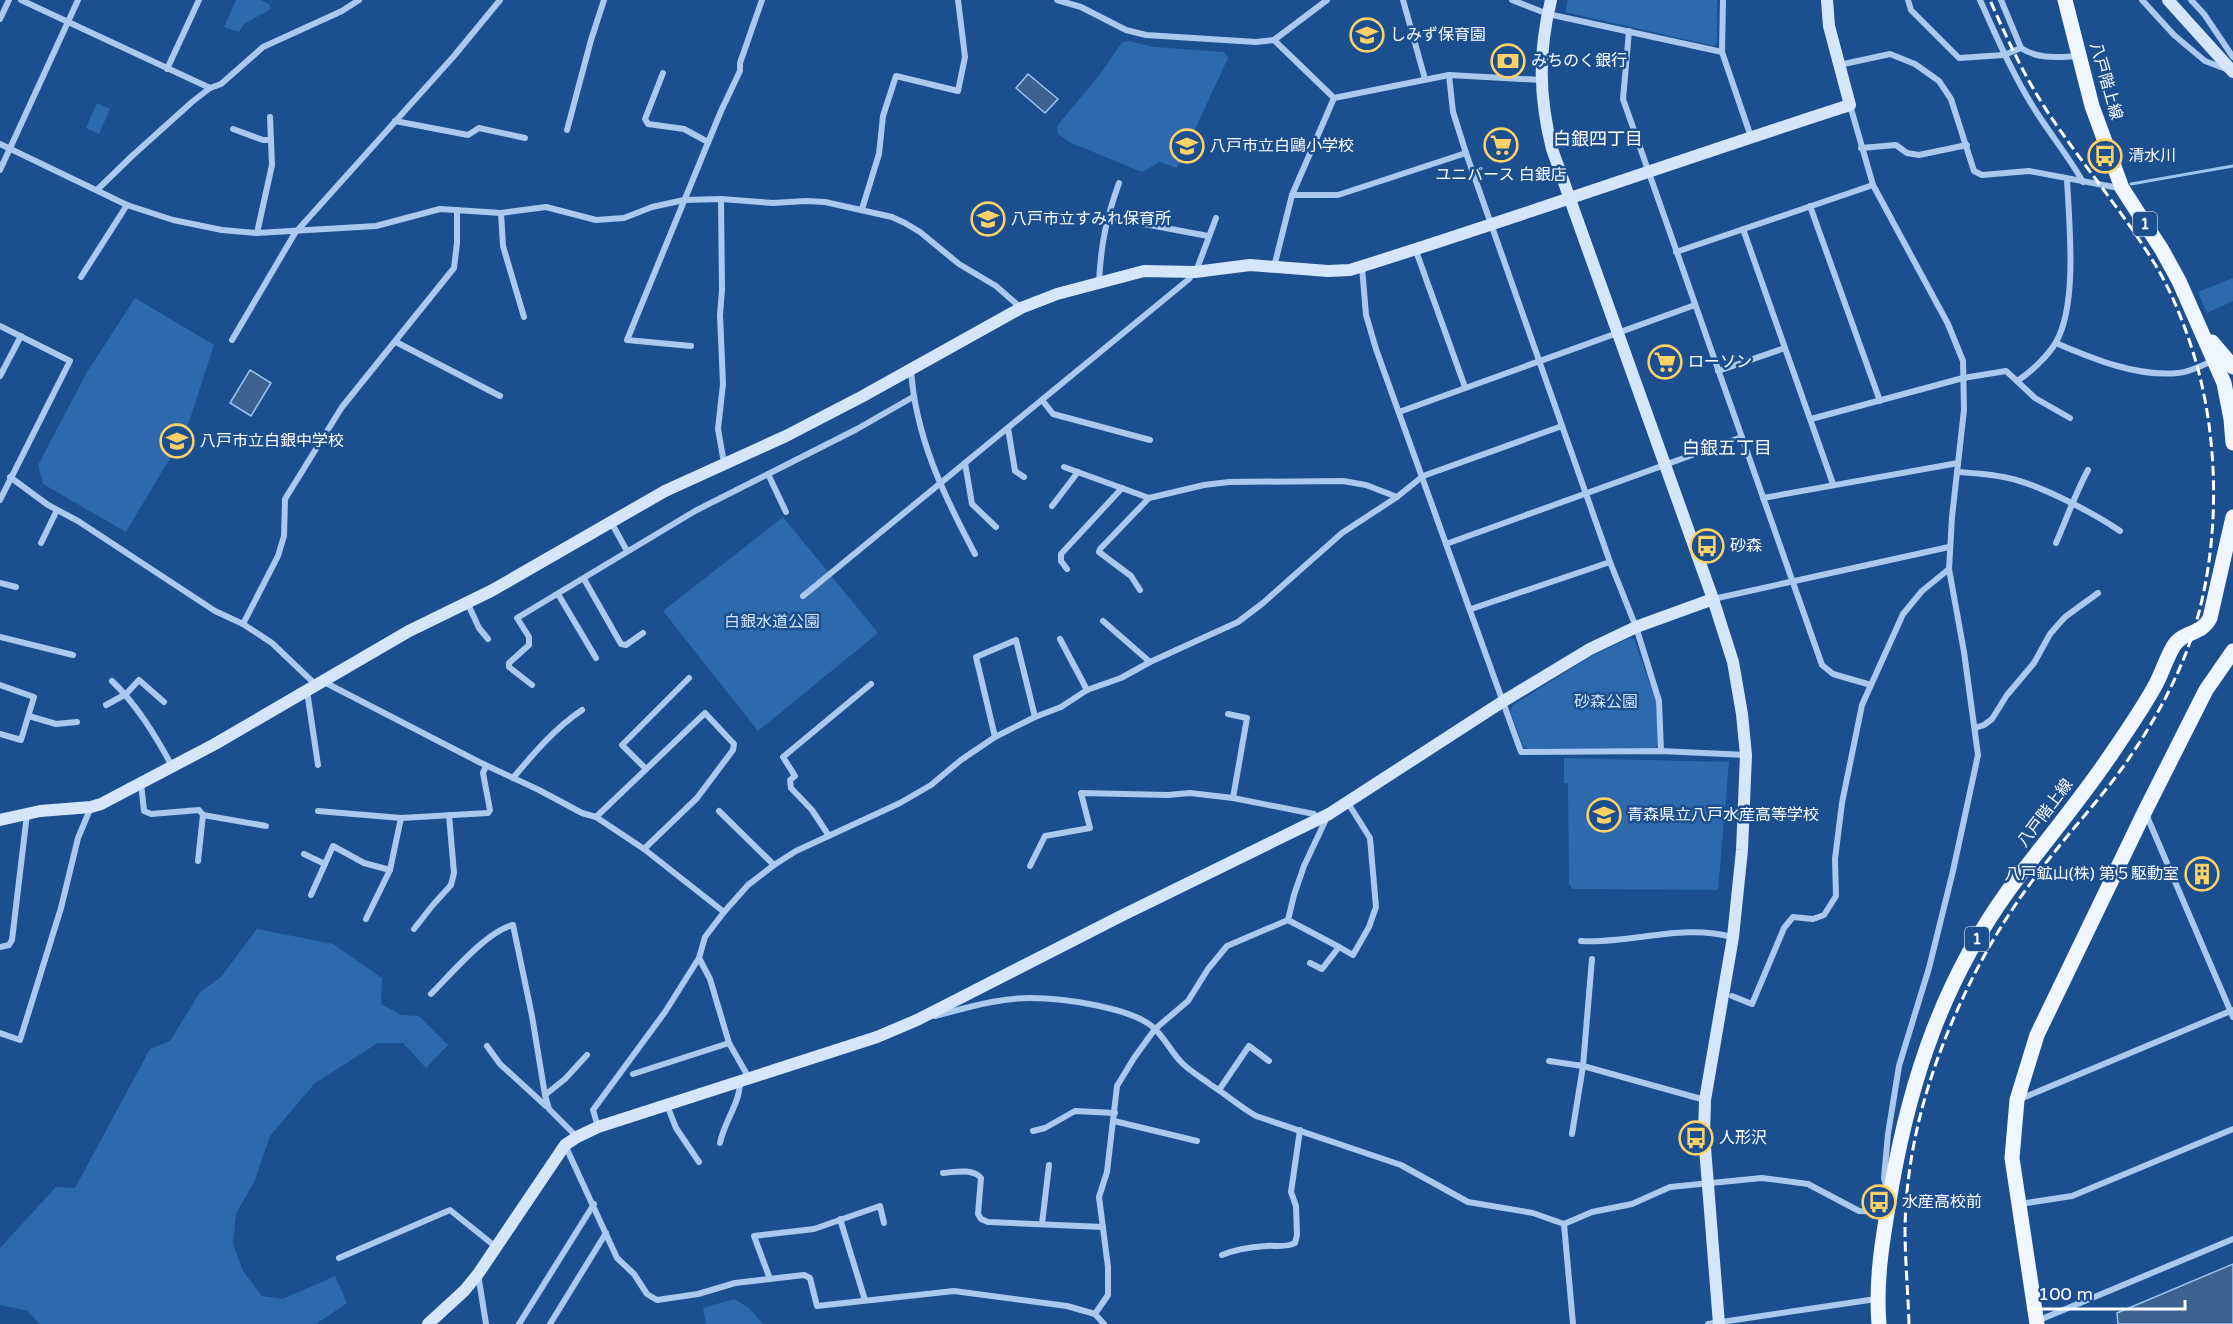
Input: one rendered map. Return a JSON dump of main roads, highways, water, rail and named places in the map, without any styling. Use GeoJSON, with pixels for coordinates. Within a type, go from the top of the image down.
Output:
{"type":"FeatureCollection","features":[{"type":"Feature","properties":{"kind":"main road","name":"八戸階上線"},"geometry":{"type":"LineString","coordinates":[[2065,0],[2092,106],[2122,189],[2162,250],[2179,281],[2215,360],[2224,383],[2233,443]]}},
{"type":"Feature","properties":{"kind":"main road","name":"八戸階上線"},"geometry":{"type":"LineString","coordinates":[[2200,329],[2233,367]]}},
{"type":"Feature","properties":{"kind":"main road","name":"八戸階上線"},"geometry":{"type":"LineString","coordinates":[[1879,1324],[1877,1299],[1888,1205],[1899,1144],[1925,1048],[1963,963],[2007,892],[2111,754],[2157,683],[2173,646],[2184,635],[2206,626],[2210,618],[2233,517]]}},
{"type":"Feature","properties":{"kind":"main road"},"geometry":{"type":"LineString","coordinates":[[2037,1323],[2012,1158],[2017,1100],[2037,1035],[2206,690],[2233,651]]}},
{"type":"Feature","properties":{"kind":"waterway"},"geometry":{"type":"LineString","coordinates":[[2131,184],[2233,166]]}},
{"type":"Feature","properties":{"kind":"railway"},"geometry":{"type":"LineString","coordinates":[[1909,1324],[1905,1252],[1906,1199],[1914,1141],[1938,1056],[1970,983],[2000,928],[2058,847],[2123,767],[2164,701],[2184,658],[2196,624],[2210,552],[2213,515],[2211,440],[2206,404],[2185,327],[2160,273],[2141,242],[2033,89],[1990,0]]}},
{"type":"Feature","properties":{"kind":"place","name":"しみず保育園"},"geometry":{"type":"Point","coordinates":[1367,35]}},
{"type":"Feature","properties":{"kind":"place","name":"みちのく銀行"},"geometry":{"type":"Point","coordinates":[1508,61]}},
{"type":"Feature","properties":{"kind":"place","name":"ユニバース 白銀店"},"geometry":{"type":"Point","coordinates":[1501,145]}},
{"type":"Feature","properties":{"kind":"place","name":"八戸市立白鷗小学校"},"geometry":{"type":"Point","coordinates":[1187,146]}},
{"type":"Feature","properties":{"kind":"place","name":"清水川"},"geometry":{"type":"Point","coordinates":[2105,156]}},
{"type":"Feature","properties":{"kind":"place","name":"八戸市立すみれ保育所"},"geometry":{"type":"Point","coordinates":[988,219]}},
{"type":"Feature","properties":{"kind":"place","name":"ローソン"},"geometry":{"type":"Point","coordinates":[1665,362]}},
{"type":"Feature","properties":{"kind":"place","name":"八戸市立白銀中学校"},"geometry":{"type":"Point","coordinates":[177,441]}},
{"type":"Feature","properties":{"kind":"place","name":"砂森"},"geometry":{"type":"Point","coordinates":[1707,546]}},
{"type":"Feature","properties":{"kind":"place","name":"青森県立八戸水産高等学校"},"geometry":{"type":"Point","coordinates":[1604,815]}},
{"type":"Feature","properties":{"kind":"place","name":"八戸鉱山(株) 第５駆動室"},"geometry":{"type":"Point","coordinates":[2202,874]}},
{"type":"Feature","properties":{"kind":"place","name":"人形沢"},"geometry":{"type":"Point","coordinates":[1696,1138]}},
{"type":"Feature","properties":{"kind":"place","name":"水産高校前"},"geometry":{"type":"Point","coordinates":[1879,1202]}},
{"type":"Feature","properties":{"kind":"district","name":"白銀四丁目"},"geometry":{"type":"Point","coordinates":[1598,139]}},
{"type":"Feature","properties":{"kind":"district","name":"白銀五丁目"},"geometry":{"type":"Point","coordinates":[1727,448]}},
{"type":"Feature","properties":{"kind":"park label","name":"白銀水道公園"},"geometry":{"type":"Point","coordinates":[772,622]}},
{"type":"Feature","properties":{"kind":"park label","name":"砂森公園"},"geometry":{"type":"Point","coordinates":[1606,702]}}]}
